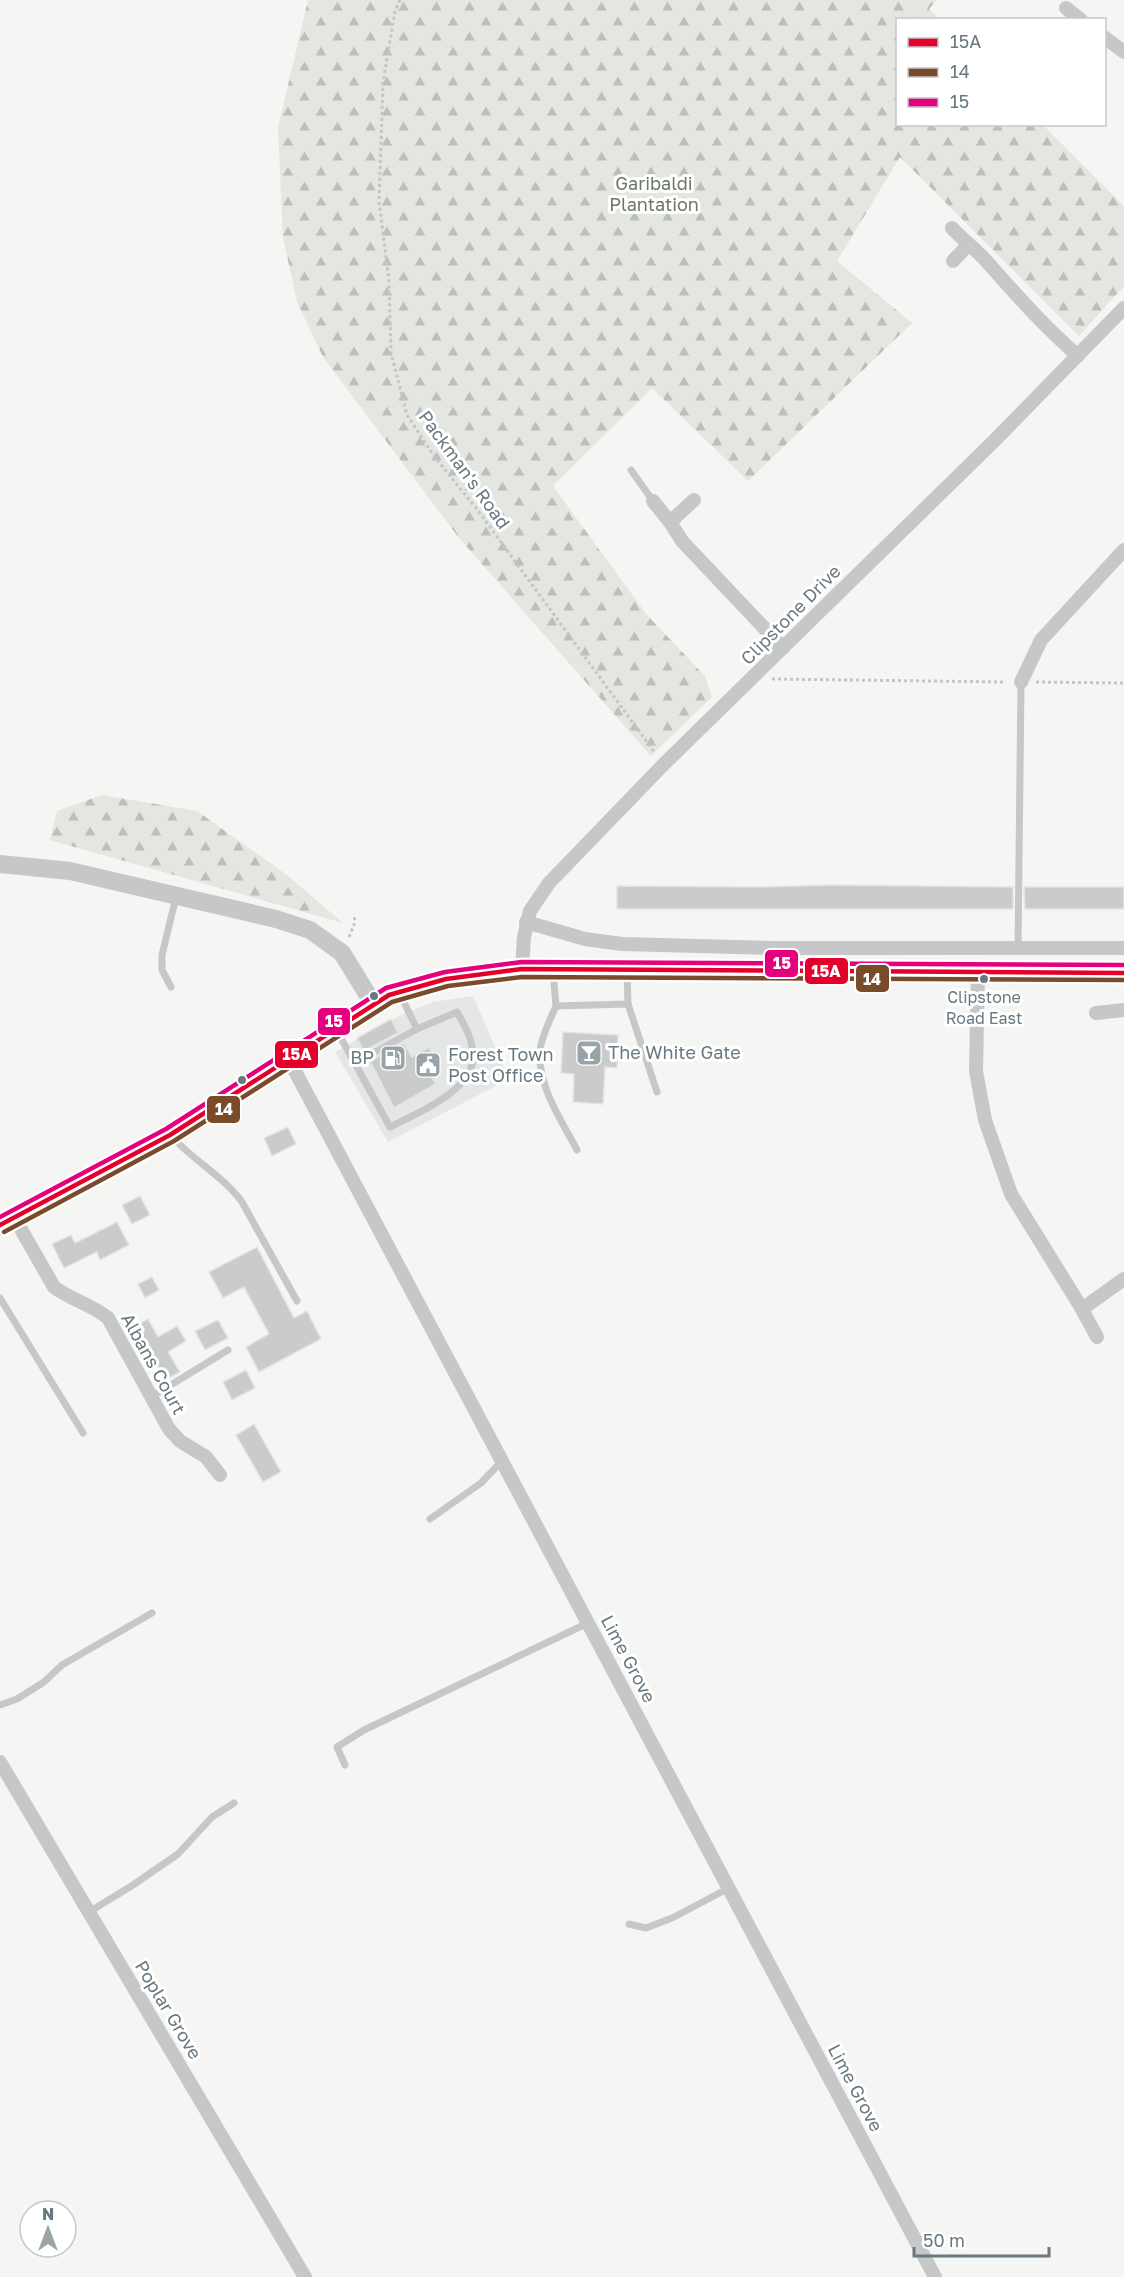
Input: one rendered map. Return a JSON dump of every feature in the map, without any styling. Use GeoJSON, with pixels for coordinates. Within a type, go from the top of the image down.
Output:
{"type":"FeatureCollection","features":[{"type":"Feature","properties":{"kind":"main road"},"geometry":{"type":"LineString","coordinates":[[7,1221],[170,1135],[374,1005],[399,992],[446,979],[522,969],[1124,973]]}},
{"type":"Feature","properties":{"kind":"street"},"geometry":{"type":"LineString","coordinates":[[1066,8],[1078,18]]}},
{"type":"Feature","properties":{"kind":"street"},"geometry":{"type":"LineString","coordinates":[[1106,38],[1124,52]]}},
{"type":"Feature","properties":{"kind":"street"},"geometry":{"type":"LineString","coordinates":[[952,228],[988,262],[1012,292],[1050,331],[1078,356]]}},
{"type":"Feature","properties":{"kind":"street"},"geometry":{"type":"LineString","coordinates":[[953,261],[968,245]]}},
{"type":"Feature","properties":{"kind":"street","name":"Clipstone Drive"},"geometry":{"type":"LineString","coordinates":[[522,969],[526,922],[530,911],[549,883],[665,763],[995,440],[1124,308]]}},
{"type":"Feature","properties":{"kind":"street"},"geometry":{"type":"LineString","coordinates":[[653,501],[682,541],[783,648]]}},
{"type":"Feature","properties":{"kind":"street"},"geometry":{"type":"LineString","coordinates":[[670,522],[694,501]]}},
{"type":"Feature","properties":{"kind":"street"},"geometry":{"type":"LineString","coordinates":[[1021,682],[1041,640],[1124,550]]}},
{"type":"Feature","properties":{"kind":"street"},"geometry":{"type":"LineString","coordinates":[[0,864],[70,871],[276,919],[310,930],[339,951],[374,1005]]}},
{"type":"Feature","properties":{"kind":"street"},"geometry":{"type":"LineString","coordinates":[[526,922],[585,939],[622,944],[771,948],[1124,948]]}},
{"type":"Feature","properties":{"kind":"street"},"geometry":{"type":"LineString","coordinates":[[978,972],[976,1071],[985,1120],[1011,1194],[1082,1309],[1096,1336]]}},
{"type":"Feature","properties":{"kind":"street"},"geometry":{"type":"LineString","coordinates":[[1096,1013],[1124,1011]]}},
{"type":"Feature","properties":{"kind":"street","name":"Lime Grove"},"geometry":{"type":"LineString","coordinates":[[288,1058],[935,2277]]}},
{"type":"Feature","properties":{"kind":"street","name":"Albans Court"},"geometry":{"type":"LineString","coordinates":[[7,1221],[54,1287],[65,1295],[96,1308],[108,1317],[169,1429],[180,1441],[206,1457],[220,1475]]}},
{"type":"Feature","properties":{"kind":"street"},"geometry":{"type":"LineString","coordinates":[[1082,1309],[1124,1280]]}},
{"type":"Feature","properties":{"kind":"street","name":"Poplar Grove"},"geometry":{"type":"LineString","coordinates":[[0,1762],[305,2277]]}},
{"type":"Feature","properties":{"kind":"lane"},"geometry":{"type":"LineString","coordinates":[[631,470],[653,501]]}},
{"type":"Feature","properties":{"kind":"lane"},"geometry":{"type":"LineString","coordinates":[[1018,948],[1021,682]]}},
{"type":"Feature","properties":{"kind":"lane"},"geometry":{"type":"LineString","coordinates":[[171,987],[162,970],[162,955],[176,897]]}},
{"type":"Feature","properties":{"kind":"lane"},"geometry":{"type":"LineString","coordinates":[[553,969],[556,1006],[540,1050],[542,1072],[550,1097],[578,1150]]}},
{"type":"Feature","properties":{"kind":"lane"},"geometry":{"type":"LineString","coordinates":[[627,969],[628,1004],[657,1092]]}},
{"type":"Feature","properties":{"kind":"lane"},"geometry":{"type":"LineString","coordinates":[[399,992],[417,1029]]}},
{"type":"Feature","properties":{"kind":"lane"},"geometry":{"type":"LineString","coordinates":[[556,1006],[628,1004]]}},
{"type":"Feature","properties":{"kind":"lane"},"geometry":{"type":"LineString","coordinates":[[335,1028],[390,1127],[438,1101],[464,1080],[474,1059],[472,1045],[458,1012],[417,1029],[355,1063]]}},
{"type":"Feature","properties":{"kind":"lane"},"geometry":{"type":"LineString","coordinates":[[170,1135],[188,1154],[233,1190],[242,1202],[297,1301]]}},
{"type":"Feature","properties":{"kind":"lane"},"geometry":{"type":"LineString","coordinates":[[0,1298],[83,1433]]}},
{"type":"Feature","properties":{"kind":"lane"},"geometry":{"type":"LineString","coordinates":[[151,1397],[228,1350]]}},
{"type":"Feature","properties":{"kind":"lane"},"geometry":{"type":"LineString","coordinates":[[430,1519],[481,1483],[502,1461]]}},
{"type":"Feature","properties":{"kind":"lane"},"geometry":{"type":"LineString","coordinates":[[0,1705],[17,1699],[44,1682],[62,1665],[152,1613]]}},
{"type":"Feature","properties":{"kind":"lane"},"geometry":{"type":"LineString","coordinates":[[345,1765],[337,1747],[364,1730],[588,1623]]}},
{"type":"Feature","properties":{"kind":"lane"},"geometry":{"type":"LineString","coordinates":[[89,1912],[178,1854],[212,1817],[234,1803]]}},
{"type":"Feature","properties":{"kind":"lane"},"geometry":{"type":"LineString","coordinates":[[629,1924],[646,1928],[672,1918],[729,1888]]}},
{"type":"Feature","properties":{"kind":"path","name":"Packman's Road"},"geometry":{"type":"LineString","coordinates":[[400,0],[395,11],[383,83],[379,201],[389,281],[391,353],[407,415],[434,456],[479,512],[640,733],[665,763]]}},
{"type":"Feature","properties":{"kind":"path"},"geometry":{"type":"LineString","coordinates":[[753,678],[1124,683]]}},
{"type":"Feature","properties":{"kind":"path"},"geometry":{"type":"LineString","coordinates":[[339,951],[351,933],[356,914]]}},
{"type":"Feature","properties":{"kind":"shaded area"},"geometry":{"type":"Polygon","coordinates":[[[473,996],[509,1079],[388,1142],[335,1052],[399,1016],[433,1002],[473,996]]]}},
{"type":"Feature","properties":{"kind":"green space","name":"Garibaldi Plantation"},"geometry":{"type":"Polygon","coordinates":[[[308,0],[937,0],[929,9],[938,18],[896,18],[896,126],[1044,126],[1124,206],[1124,286],[1079,336],[900,157],[837,261],[912,323],[748,481],[652,388],[553,486],[647,615],[705,676],[712,697],[651,756],[459,538],[323,357],[297,302],[283,237],[278,128],[308,0]]]}},
{"type":"Feature","properties":{"kind":"green space"},"geometry":{"type":"Polygon","coordinates":[[[102,795],[197,811],[287,875],[343,923],[50,840],[57,811],[102,795]]]}},
{"type":"Feature","properties":{"kind":"building"},"geometry":{"type":"Polygon","coordinates":[[[617,886],[1013,887],[1013,909],[617,909],[617,886]]]}},
{"type":"Feature","properties":{"kind":"building"},"geometry":{"type":"Polygon","coordinates":[[[1024,887],[1124,887],[1124,909],[1025,909],[1024,887]]]}},
{"type":"Feature","properties":{"kind":"building"},"geometry":{"type":"Polygon","coordinates":[[[391,1019],[398,1033],[364,1051],[357,1038],[391,1019]]]}},
{"type":"Feature","properties":{"kind":"building"},"geometry":{"type":"Polygon","coordinates":[[[563,1032],[618,1035],[617,1068],[605,1067],[603,1104],[573,1102],[574,1074],[561,1073],[563,1032]]]}},
{"type":"Feature","properties":{"kind":"building"},"geometry":{"type":"Polygon","coordinates":[[[404,1043],[412,1057],[429,1047],[440,1067],[430,1074],[436,1084],[394,1108],[370,1061],[404,1043]]]}},
{"type":"Feature","properties":{"kind":"building"},"geometry":{"type":"Polygon","coordinates":[[[288,1127],[296,1144],[272,1156],[264,1138],[288,1127]]]}},
{"type":"Feature","properties":{"kind":"building"},"geometry":{"type":"Polygon","coordinates":[[[140,1196],[150,1215],[132,1224],[122,1205],[140,1196]]]}},
{"type":"Feature","properties":{"kind":"building"},"geometry":{"type":"Polygon","coordinates":[[[117,1222],[129,1245],[100,1260],[97,1252],[64,1268],[52,1244],[71,1235],[75,1243],[117,1222]]]}},
{"type":"Feature","properties":{"kind":"building"},"geometry":{"type":"Polygon","coordinates":[[[257,1247],[294,1318],[307,1311],[321,1339],[259,1372],[246,1347],[269,1334],[244,1287],[223,1298],[209,1272],[257,1247]]]}},
{"type":"Feature","properties":{"kind":"building"},"geometry":{"type":"Polygon","coordinates":[[[152,1277],[159,1290],[145,1298],[138,1284],[152,1277]]]}},
{"type":"Feature","properties":{"kind":"building"},"geometry":{"type":"Polygon","coordinates":[[[148,1319],[158,1337],[177,1326],[186,1341],[168,1352],[180,1372],[165,1380],[135,1326],[148,1319]]]}},
{"type":"Feature","properties":{"kind":"building"},"geometry":{"type":"Polygon","coordinates":[[[218,1320],[228,1338],[205,1350],[195,1331],[218,1320]]]}},
{"type":"Feature","properties":{"kind":"building"},"geometry":{"type":"Polygon","coordinates":[[[246,1370],[255,1388],[232,1400],[223,1382],[246,1370]]]}},
{"type":"Feature","properties":{"kind":"building"},"geometry":{"type":"Polygon","coordinates":[[[254,1424],[281,1472],[263,1482],[236,1435],[254,1424]]]}},
{"type":"Feature","properties":{"kind":"transit line","name":"15"},"geometry":{"type":"LineString","coordinates":[[0,1217],[166,1129],[386,988],[445,972],[522,962],[1124,965]]}},
{"type":"Feature","properties":{"kind":"transit line","name":"15A"},"geometry":{"type":"LineString","coordinates":[[0,1225],[170,1135],[389,995],[446,979],[522,969],[1124,973]]}},
{"type":"Feature","properties":{"kind":"transit line","name":"14"},"geometry":{"type":"LineString","coordinates":[[4,1232],[174,1141],[392,1002],[448,986],[522,977],[1124,980]]}},
{"type":"Feature","properties":{"kind":"place","name":"Clipstone Road East"},"geometry":{"type":"Point","coordinates":[984,979]}},
{"type":"Feature","properties":{"kind":"place","name":"The White Gate"},"geometry":{"type":"Point","coordinates":[589,1053]}},
{"type":"Feature","properties":{"kind":"place","name":"BP"},"geometry":{"type":"Point","coordinates":[393,1058]}},
{"type":"Feature","properties":{"kind":"place","name":"Forest Town Post Office"},"geometry":{"type":"Point","coordinates":[428,1065]}}]}
